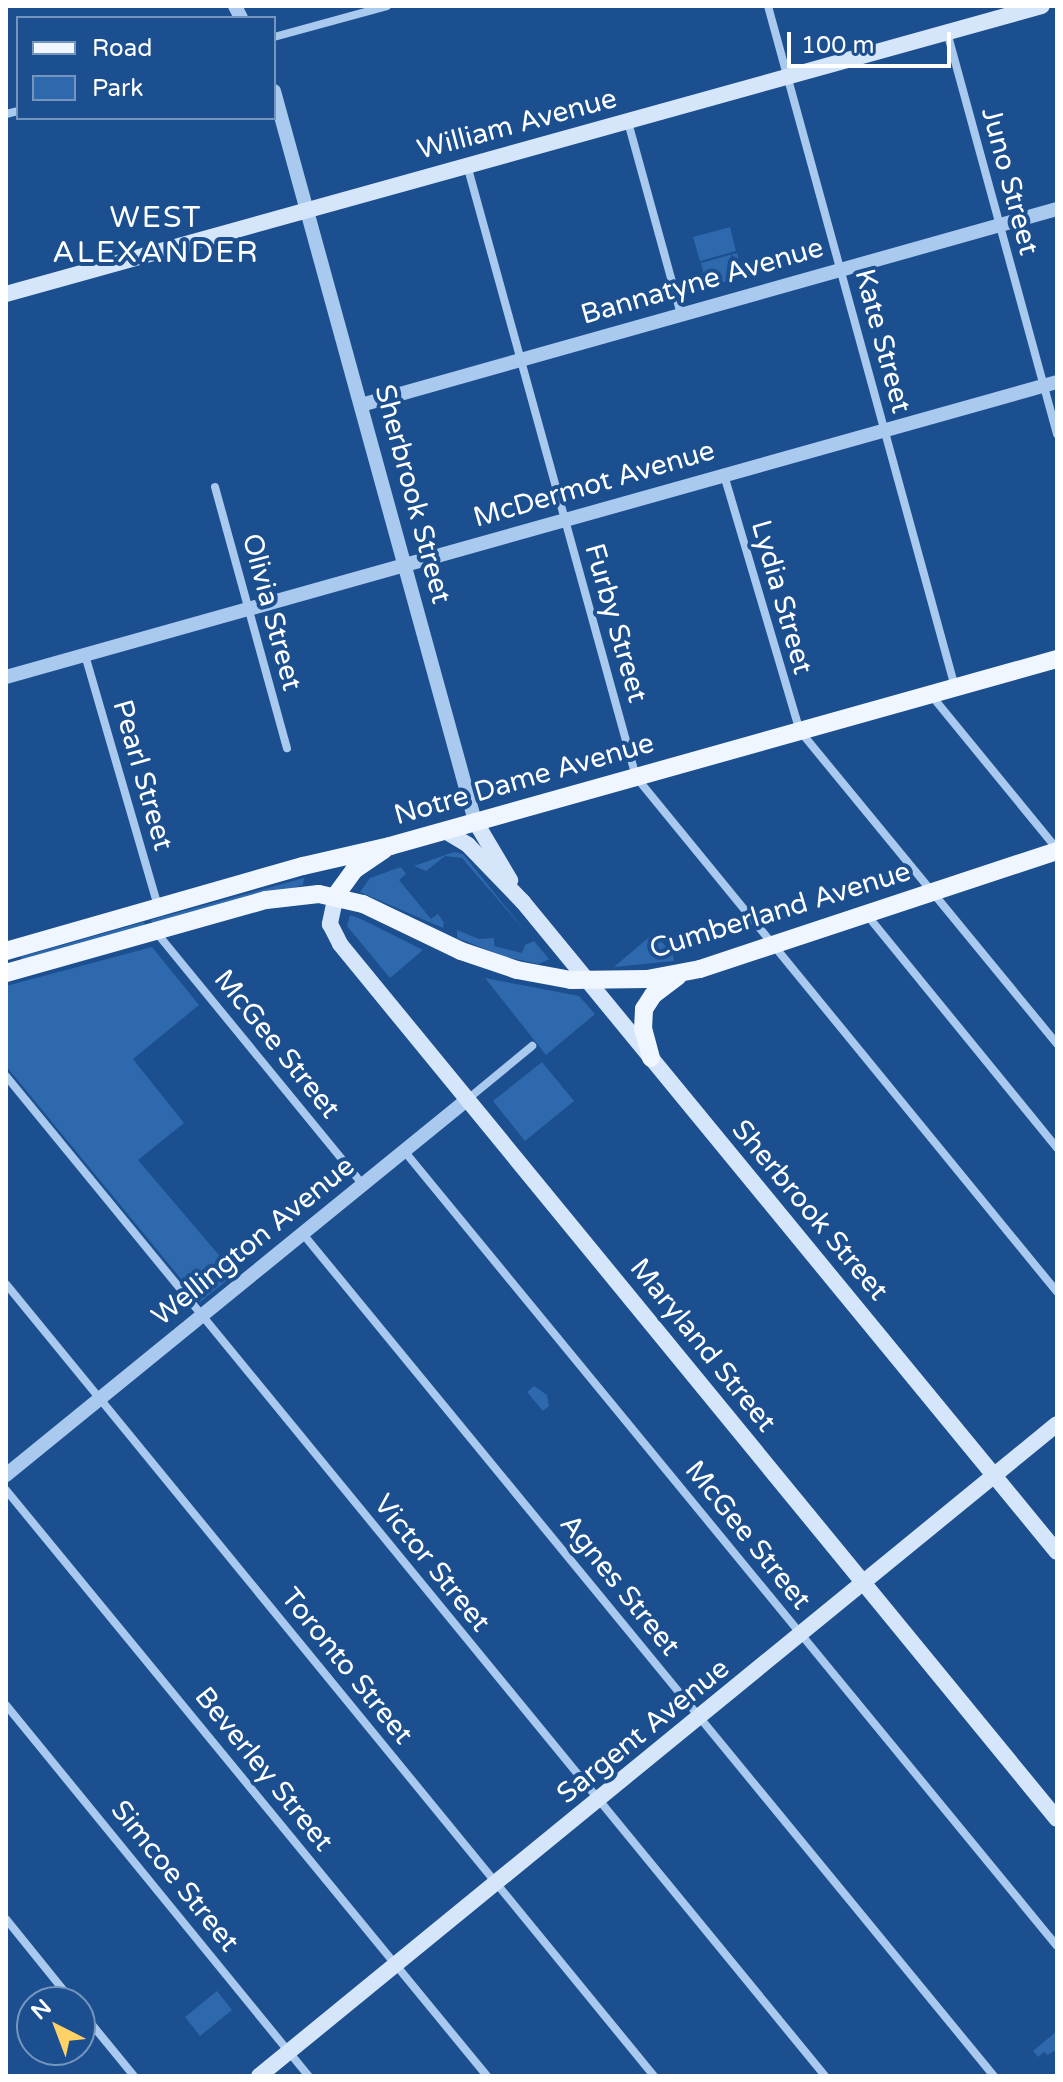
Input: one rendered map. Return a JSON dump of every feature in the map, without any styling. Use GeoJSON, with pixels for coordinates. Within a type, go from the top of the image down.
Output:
{"type":"FeatureCollection","features":[{"type":"Feature","properties":{"kind":"main road","name":"William Avenue"},"geometry":{"type":"LineString","coordinates":[[6,294],[1042,6]]}},
{"type":"Feature","properties":{"kind":"main road","name":"Notre Dame Avenue"},"geometry":{"type":"LineString","coordinates":[[6,952],[316,862],[445,831],[1057,659]]}},
{"type":"Feature","properties":{"kind":"main road","name":"Sherbrook Street"},"geometry":{"type":"LineString","coordinates":[[475,821],[523,902]]}},
{"type":"Feature","properties":{"kind":"main road","name":"Sherbrook Street"},"geometry":{"type":"LineString","coordinates":[[445,831],[468,845],[523,902],[1057,1552]]}},
{"type":"Feature","properties":{"kind":"main road"},"geometry":{"type":"LineString","coordinates":[[9,972],[295,894],[336,895],[354,870],[390,846]]}},
{"type":"Feature","properties":{"kind":"main road","name":"Cumberland Avenue"},"geometry":{"type":"LineString","coordinates":[[336,895],[363,904],[492,963],[544,976],[587,981],[680,974],[1057,850]]}},
{"type":"Feature","properties":{"kind":"main road","name":"Maryland Street"},"geometry":{"type":"LineString","coordinates":[[336,895],[330,916],[337,939],[1057,1819]]}},
{"type":"Feature","properties":{"kind":"main road"},"geometry":{"type":"LineString","coordinates":[[651,1058],[643,1029],[646,1005],[658,990],[680,974]]}},
{"type":"Feature","properties":{"kind":"main road","name":"Sargent Avenue"},"geometry":{"type":"LineString","coordinates":[[259,2076],[497,1885],[1057,1424]]}},
{"type":"Feature","properties":{"kind":"street"},"geometry":{"type":"LineString","coordinates":[[276,36],[387,6]]}},
{"type":"Feature","properties":{"kind":"street","name":"Kate Street"},"geometry":{"type":"LineString","coordinates":[[768,6],[955,688]]}},
{"type":"Feature","properties":{"kind":"street","name":"Juno Street"},"geometry":{"type":"LineString","coordinates":[[947,32],[999,226],[1050,384],[1057,434]]}},
{"type":"Feature","properties":{"kind":"street","name":"Sherbrook Street"},"geometry":{"type":"LineString","coordinates":[[276,98],[475,821]]}},
{"type":"Feature","properties":{"kind":"street"},"geometry":{"type":"LineString","coordinates":[[627,120],[681,314]]}},
{"type":"Feature","properties":{"kind":"street","name":"Furby Street"},"geometry":{"type":"LineString","coordinates":[[466,164],[636,777],[1057,1292]]}},
{"type":"Feature","properties":{"kind":"street","name":"Bannatyne Avenue"},"geometry":{"type":"LineString","coordinates":[[361,405],[1057,209]]}},
{"type":"Feature","properties":{"kind":"street","name":"McDermot Avenue"},"geometry":{"type":"LineString","coordinates":[[6,677],[1050,384]]}},
{"type":"Feature","properties":{"kind":"street","name":"Lydia Street"},"geometry":{"type":"LineString","coordinates":[[724,475],[800,731]]}},
{"type":"Feature","properties":{"kind":"street","name":"Olivia Street"},"geometry":{"type":"LineString","coordinates":[[215,487],[287,748]]}},
{"type":"Feature","properties":{"kind":"street","name":"Pearl Street"},"geometry":{"type":"LineString","coordinates":[[85,655],[158,907]]}},
{"type":"Feature","properties":{"kind":"street"},"geometry":{"type":"LineString","coordinates":[[930,695],[1057,850]]}},
{"type":"Feature","properties":{"kind":"street"},"geometry":{"type":"LineString","coordinates":[[800,731],[1057,1044]]}},
{"type":"Feature","properties":{"kind":"street"},"geometry":{"type":"LineString","coordinates":[[867,915],[1057,1148]]}},
{"type":"Feature","properties":{"kind":"street","name":"McGee Street"},"geometry":{"type":"LineString","coordinates":[[156,931],[363,1185]]}},
{"type":"Feature","properties":{"kind":"street"},"geometry":{"type":"LineString","coordinates":[[6,952],[9,972]]}},
{"type":"Feature","properties":{"kind":"street","name":"Wellington Avenue"},"geometry":{"type":"LineString","coordinates":[[6,1475],[532,1046]]}},
{"type":"Feature","properties":{"kind":"street","name":"Victor Street"},"geometry":{"type":"LineString","coordinates":[[6,1076],[825,2076]]}},
{"type":"Feature","properties":{"kind":"street","name":"McGee Street"},"geometry":{"type":"LineString","coordinates":[[405,1152],[1057,1946]]}},
{"type":"Feature","properties":{"kind":"street","name":"Agnes Street"},"geometry":{"type":"LineString","coordinates":[[303,1234],[994,2076]]}},
{"type":"Feature","properties":{"kind":"street","name":"Toronto Street"},"geometry":{"type":"LineString","coordinates":[[6,1284],[654,2076]]}},
{"type":"Feature","properties":{"kind":"street","name":"Beverley Street"},"geometry":{"type":"LineString","coordinates":[[6,1490],[487,2076]]}},
{"type":"Feature","properties":{"kind":"street","name":"Simcoe Street"},"geometry":{"type":"LineString","coordinates":[[6,1705],[309,2076]]}},
{"type":"Feature","properties":{"kind":"street"},"geometry":{"type":"LineString","coordinates":[[6,1919],[60,1986]]}},
{"type":"Feature","properties":{"kind":"street"},"geometry":{"type":"LineString","coordinates":[[96,2030],[134,2076]]}},
{"type":"Feature","properties":{"kind":"green space"},"geometry":{"type":"Polygon","coordinates":[[[730,227],[736,251],[700,261],[693,237],[730,227]]]}},
{"type":"Feature","properties":{"kind":"green space"},"geometry":{"type":"Polygon","coordinates":[[[737,253],[743,277],[707,287],[701,263],[737,253]]]}},
{"type":"Feature","properties":{"kind":"green space"},"geometry":{"type":"Polygon","coordinates":[[[454,852],[463,854],[526,932],[462,858],[445,856],[426,871],[414,866],[454,852]]]}},
{"type":"Feature","properties":{"kind":"green space"},"geometry":{"type":"Polygon","coordinates":[[[401,867],[406,874],[399,880],[431,919],[438,914],[444,923],[443,928],[360,892],[370,878],[401,867]]]}},
{"type":"Feature","properties":{"kind":"green space"},"geometry":{"type":"Polygon","coordinates":[[[304,878],[303,885],[153,925],[151,920],[304,878]]]}},
{"type":"Feature","properties":{"kind":"green space"},"geometry":{"type":"Polygon","coordinates":[[[350,915],[423,950],[390,978],[347,926],[350,915]]]}},
{"type":"Feature","properties":{"kind":"green space"},"geometry":{"type":"Polygon","coordinates":[[[144,922],[145,926],[22,962],[21,957],[144,922]]]}},
{"type":"Feature","properties":{"kind":"green space"},"geometry":{"type":"Polygon","coordinates":[[[457,930],[479,939],[494,938],[494,946],[522,953],[525,945],[534,941],[549,959],[539,964],[506,957],[457,938],[457,930]]]}},
{"type":"Feature","properties":{"kind":"green space"},"geometry":{"type":"Polygon","coordinates":[[[654,933],[673,955],[674,961],[614,967],[654,933]]]}},
{"type":"Feature","properties":{"kind":"green space"},"geometry":{"type":"Polygon","coordinates":[[[152,947],[199,1005],[133,1059],[184,1123],[138,1160],[235,1274],[200,1302],[6,1066],[6,986],[152,947]]]}},
{"type":"Feature","properties":{"kind":"green space"},"geometry":{"type":"Polygon","coordinates":[[[485,978],[579,996],[595,1014],[546,1055],[485,978]]]}},
{"type":"Feature","properties":{"kind":"green space"},"geometry":{"type":"Polygon","coordinates":[[[542,1062],[574,1101],[525,1141],[493,1101],[542,1062]]]}},
{"type":"Feature","properties":{"kind":"green space"},"geometry":{"type":"Polygon","coordinates":[[[534,1386],[547,1395],[549,1406],[543,1411],[527,1392],[534,1386]]]}},
{"type":"Feature","properties":{"kind":"green space"},"geometry":{"type":"Polygon","coordinates":[[[217,1991],[232,2010],[200,2036],[185,2017],[217,1991]]]}},
{"type":"Feature","properties":{"kind":"green space"},"geometry":{"type":"Polygon","coordinates":[[[1057,2031],[1057,2054],[1054,2051],[1048,2055],[1044,2052],[1038,2057],[1033,2051],[1057,2031]]]}},
{"type":"Feature","properties":{"kind":"district","name":"WEST ALEXANDER"},"geometry":{"type":"Point","coordinates":[156,235]}}]}
